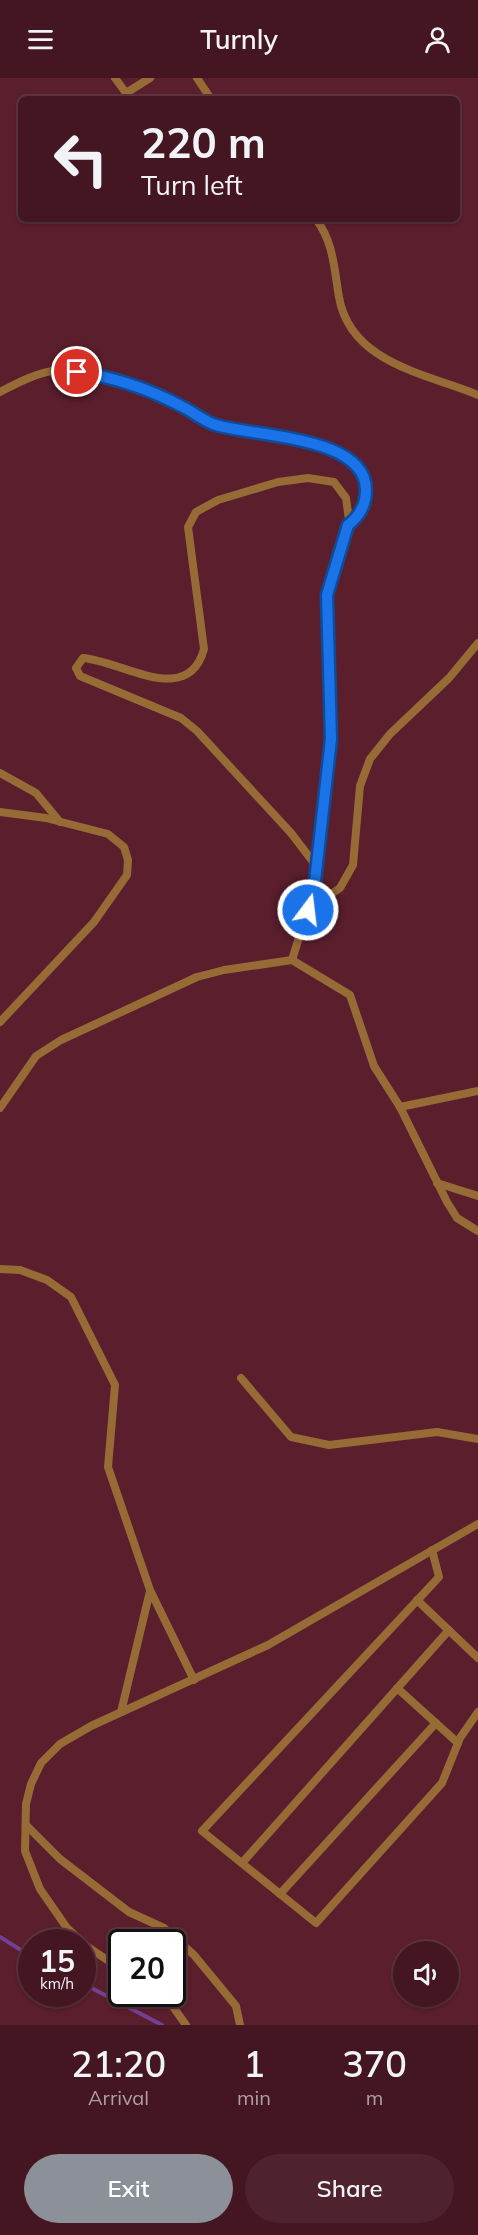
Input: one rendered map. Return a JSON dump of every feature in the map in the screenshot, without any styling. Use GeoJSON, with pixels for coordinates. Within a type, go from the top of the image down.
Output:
{"type":"FeatureCollection","features":[{"type":"Feature","properties":{"kind":"lane"},"geometry":{"type":"LineString","coordinates":[[115,78],[126,93],[150,78]]}},
{"type":"Feature","properties":{"kind":"lane"},"geometry":{"type":"LineString","coordinates":[[197,78],[209,96]]}},
{"type":"Feature","properties":{"kind":"lane"},"geometry":{"type":"LineString","coordinates":[[318,222],[330,240],[341,310],[348,326],[359,340],[401,368],[478,395]]}},
{"type":"Feature","properties":{"kind":"lane"},"geometry":{"type":"LineString","coordinates":[[0,392],[21,381],[60,370],[94,375],[141,388],[213,424],[308,440],[338,453],[353,465],[366,481],[366,501],[357,518],[348,525]]}},
{"type":"Feature","properties":{"kind":"lane"},"geometry":{"type":"LineString","coordinates":[[292,960],[314,890],[317,867],[331,739],[327,595],[348,525],[345,498],[334,482],[308,478],[278,482],[218,500],[196,512],[188,527],[204,649],[200,665],[189,674],[175,678],[154,678],[97,659],[83,658],[76,668],[80,676],[181,718],[196,731],[291,833],[317,867]]}},
{"type":"Feature","properties":{"kind":"lane"},"geometry":{"type":"LineString","coordinates":[[308,910],[340,888],[353,865],[360,786],[370,759],[390,734],[449,678],[478,643]]}},
{"type":"Feature","properties":{"kind":"lane"},"geometry":{"type":"LineString","coordinates":[[0,773],[36,793],[60,822]]}},
{"type":"Feature","properties":{"kind":"lane"},"geometry":{"type":"LineString","coordinates":[[0,812],[60,822],[108,834],[124,847],[128,861],[126,875],[94,922],[0,1022]]}},
{"type":"Feature","properties":{"kind":"lane"},"geometry":{"type":"LineString","coordinates":[[0,1108],[36,1056],[61,1040],[197,977],[234,968],[292,960],[350,995],[362,1037],[374,1066],[400,1107],[437,1183],[457,1218],[478,1231]]}},
{"type":"Feature","properties":{"kind":"lane"},"geometry":{"type":"LineString","coordinates":[[400,1107],[478,1091]]}},
{"type":"Feature","properties":{"kind":"lane"},"geometry":{"type":"LineString","coordinates":[[437,1183],[478,1196]]}},
{"type":"Feature","properties":{"kind":"lane"},"geometry":{"type":"LineString","coordinates":[[0,1269],[20,1270],[47,1280],[71,1297],[116,1385],[108,1467],[150,1590],[194,1680]]}},
{"type":"Feature","properties":{"kind":"lane"},"geometry":{"type":"LineString","coordinates":[[241,1378],[291,1437],[329,1445],[437,1432],[478,1439]]}},
{"type":"Feature","properties":{"kind":"lane"},"geometry":{"type":"LineString","coordinates":[[68,1929],[40,1889],[25,1851],[26,1804],[31,1784],[42,1763],[60,1744],[121,1712],[268,1645],[478,1524]]}},
{"type":"Feature","properties":{"kind":"lane"},"geometry":{"type":"LineString","coordinates":[[432,1550],[439,1577],[202,1831],[316,1923],[442,1783],[458,1743],[478,1712]]}},
{"type":"Feature","properties":{"kind":"lane"},"geometry":{"type":"LineString","coordinates":[[121,1712],[150,1590]]}},
{"type":"Feature","properties":{"kind":"lane"},"geometry":{"type":"LineString","coordinates":[[417,1600],[478,1658]]}},
{"type":"Feature","properties":{"kind":"lane"},"geometry":{"type":"LineString","coordinates":[[242,1863],[449,1630]]}},
{"type":"Feature","properties":{"kind":"lane"},"geometry":{"type":"LineString","coordinates":[[398,1688],[458,1743]]}},
{"type":"Feature","properties":{"kind":"lane"},"geometry":{"type":"LineString","coordinates":[[280,1894],[436,1722]]}},
{"type":"Feature","properties":{"kind":"lane"},"geometry":{"type":"LineString","coordinates":[[26,1824],[60,1859],[129,1912],[164,1928],[195,1955],[236,2006],[240,2025]]}},
{"type":"Feature","properties":{"kind":"lane"},"geometry":{"type":"LineString","coordinates":[[173,2007],[186,2025]]}},
{"type":"Feature","properties":{"kind":"waterway"},"geometry":{"type":"LineString","coordinates":[[0,1937],[18,1948]]}},
{"type":"Feature","properties":{"kind":"waterway"},"geometry":{"type":"LineString","coordinates":[[96,1990],[162,2025]]}},
{"type":"Feature","properties":{"kind":"route"},"geometry":{"type":"LineString","coordinates":[[77,372],[141,388],[213,424],[308,440],[338,453],[353,465],[366,481],[366,501],[357,518],[348,525],[342,552],[334,569],[327,595],[331,739],[314,890],[308,910]]}}]}
